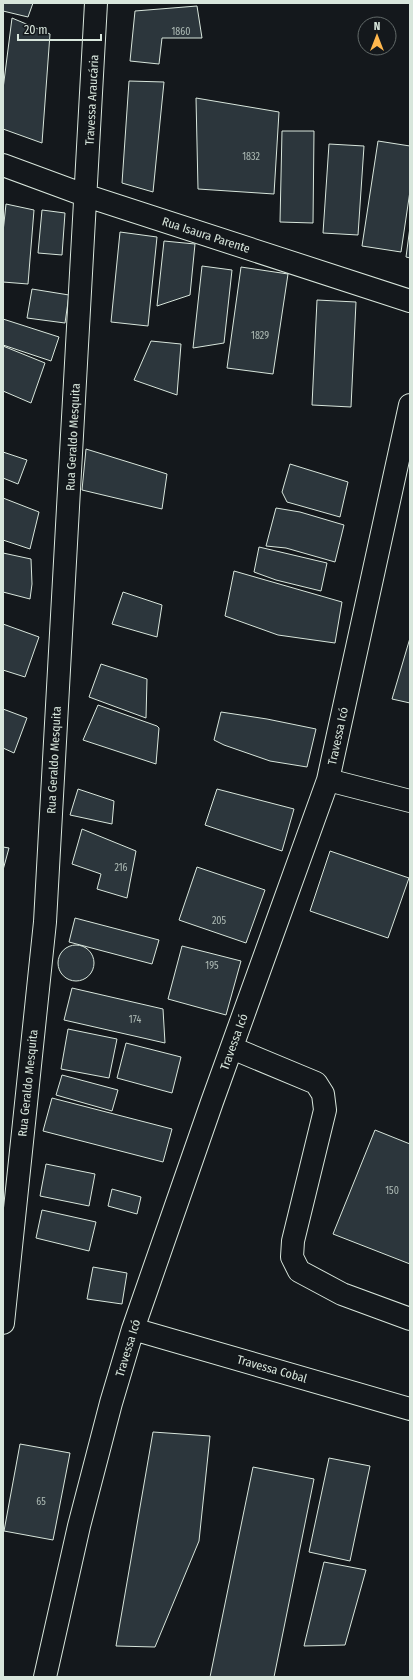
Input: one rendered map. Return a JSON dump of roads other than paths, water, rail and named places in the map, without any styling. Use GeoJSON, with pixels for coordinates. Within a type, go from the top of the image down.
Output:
{"type":"FeatureCollection","features":[{"type":"Feature","properties":{"kind":"street","name":"Travessa Araucária"},"geometry":{"type":"LineString","coordinates":[[86,196],[96,3]]}},
{"type":"Feature","properties":{"kind":"street","name":"Rua Isaura Parente"},"geometry":{"type":"LineString","coordinates":[[3,165],[86,196],[410,301]]}},
{"type":"Feature","properties":{"kind":"street","name":"Rua Geraldo Mesquita"},"geometry":{"type":"LineString","coordinates":[[3,1323],[45,922],[86,196]]}},
{"type":"Feature","properties":{"kind":"street","name":"Travessa Icó"},"geometry":{"type":"LineString","coordinates":[[45,1677],[79,1526],[111,1403],[133,1329],[328,780],[410,405]]}},
{"type":"Feature","properties":{"kind":"street"},"geometry":{"type":"LineString","coordinates":[[328,780],[410,801]]}},
{"type":"Feature","properties":{"kind":"street"},"geometry":{"type":"LineString","coordinates":[[232,1048],[316,1083],[323,1094],[325,1110],[293,1241],[292,1257],[299,1271],[342,1294],[410,1319]]}},
{"type":"Feature","properties":{"kind":"street","name":"Travessa Cobal"},"geometry":{"type":"LineString","coordinates":[[133,1329],[410,1409]]}}]}
